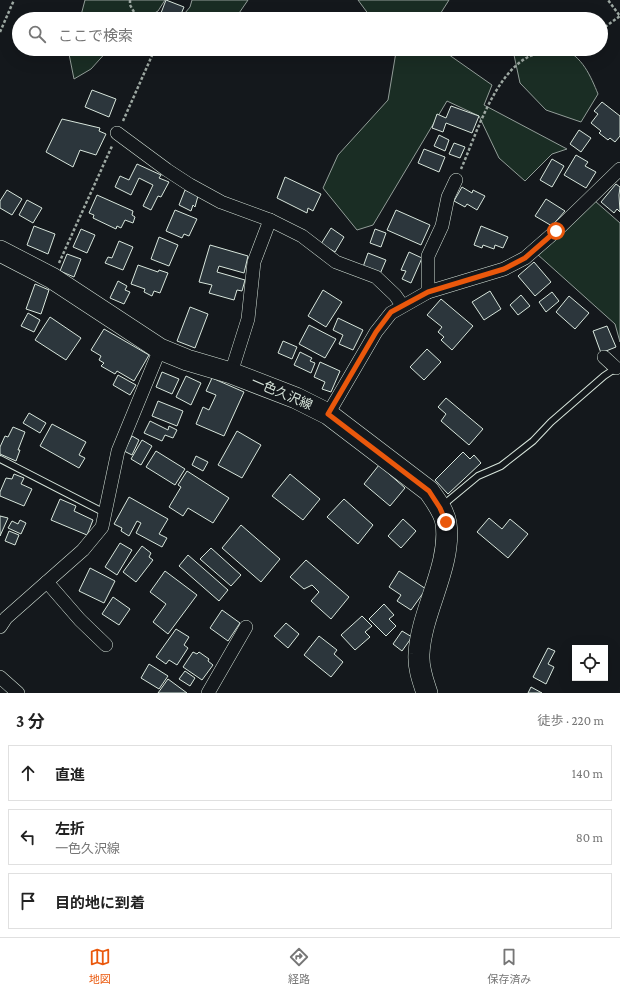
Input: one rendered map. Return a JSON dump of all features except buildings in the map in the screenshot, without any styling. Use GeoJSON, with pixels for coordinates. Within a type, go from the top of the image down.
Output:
{"type":"FeatureCollection","features":[{"type":"Feature","properties":{"kind":"main road","name":"一色久沢線"},"geometry":{"type":"LineString","coordinates":[[0,251],[52,278],[160,349],[187,360],[231,372],[296,398],[328,414],[429,491],[440,508],[446,522],[446,550],[422,634],[418,655],[421,675],[427,693]]}},
{"type":"Feature","properties":{"kind":"street"},"geometry":{"type":"LineString","coordinates":[[117,133],[190,185],[221,202],[270,220],[302,236],[336,262],[376,277],[395,295],[402,306]]}},
{"type":"Feature","properties":{"kind":"street"},"geometry":{"type":"LineString","coordinates":[[328,414],[376,332],[391,312],[428,292],[504,269],[525,258],[556,231],[620,169]]}},
{"type":"Feature","properties":{"kind":"street"},"geometry":{"type":"LineString","coordinates":[[428,292],[428,256],[442,226],[448,197],[456,180]]}},
{"type":"Feature","properties":{"kind":"street"},"geometry":{"type":"LineString","coordinates":[[231,372],[248,319],[254,262],[270,220]]}},
{"type":"Feature","properties":{"kind":"street"},"geometry":{"type":"LineString","coordinates":[[0,627],[6,618],[82,550],[102,527],[118,451],[160,349]]}},
{"type":"Feature","properties":{"kind":"street"},"geometry":{"type":"LineString","coordinates":[[604,357],[616,368]]}},
{"type":"Feature","properties":{"kind":"street"},"geometry":{"type":"LineString","coordinates":[[47,582],[80,620],[106,645]]}},
{"type":"Feature","properties":{"kind":"street"},"geometry":{"type":"LineString","coordinates":[[208,693],[246,627]]}},
{"type":"Feature","properties":{"kind":"street"},"geometry":{"type":"LineString","coordinates":[[0,677],[18,693]]}},
{"type":"Feature","properties":{"kind":"lane"},"geometry":{"type":"LineString","coordinates":[[440,508],[478,476],[501,466],[533,441],[551,422],[604,376],[616,368]]}},
{"type":"Feature","properties":{"kind":"lane"},"geometry":{"type":"LineString","coordinates":[[0,459],[105,514]]}},
{"type":"Feature","properties":{"kind":"path"},"geometry":{"type":"LineString","coordinates":[[0,32],[14,0]]}},
{"type":"Feature","properties":{"kind":"path"},"geometry":{"type":"LineString","coordinates":[[130,0],[130,5],[134,12]]}},
{"type":"Feature","properties":{"kind":"path"},"geometry":{"type":"LineString","coordinates":[[608,0],[620,16],[608,25]]}},
{"type":"Feature","properties":{"kind":"path"},"geometry":{"type":"LineString","coordinates":[[52,278],[151,56]]}},
{"type":"Feature","properties":{"kind":"path"},"geometry":{"type":"LineString","coordinates":[[456,180],[491,100],[509,72],[528,57],[532,56]]}},
{"type":"Feature","properties":{"kind":"green space"},"geometry":{"type":"Polygon","coordinates":[[[85,0],[165,0],[156,12],[82,12],[85,0]]]}},
{"type":"Feature","properties":{"kind":"green space"},"geometry":{"type":"Polygon","coordinates":[[[192,0],[248,0],[240,12],[186,12],[190,7],[192,0]]]}},
{"type":"Feature","properties":{"kind":"green space"},"geometry":{"type":"Polygon","coordinates":[[[358,0],[449,0],[441,12],[367,12],[358,0]]]}},
{"type":"Feature","properties":{"kind":"green space"},"geometry":{"type":"Polygon","coordinates":[[[69,56],[103,56],[91,69],[74,79],[69,56]]]}},
{"type":"Feature","properties":{"kind":"green space"},"geometry":{"type":"Polygon","coordinates":[[[395,56],[451,56],[492,85],[484,105],[567,149],[552,154],[525,181],[499,158],[479,116],[447,101],[373,225],[357,230],[323,188],[338,155],[388,100],[395,56]]]}},
{"type":"Feature","properties":{"kind":"green space"},"geometry":{"type":"Polygon","coordinates":[[[514,56],[575,56],[585,67],[598,94],[581,122],[546,110],[520,83],[514,56]]]}},
{"type":"Feature","properties":{"kind":"green space"},"geometry":{"type":"Polygon","coordinates":[[[595,201],[620,223],[620,342],[615,324],[537,254],[595,201]]]}},
{"type":"Feature","properties":{"kind":"route"},"geometry":{"type":"LineString","coordinates":[[446,522],[440,508],[429,491],[328,414],[376,332],[391,312],[428,292],[504,269],[525,258],[556,231]]}}]}
